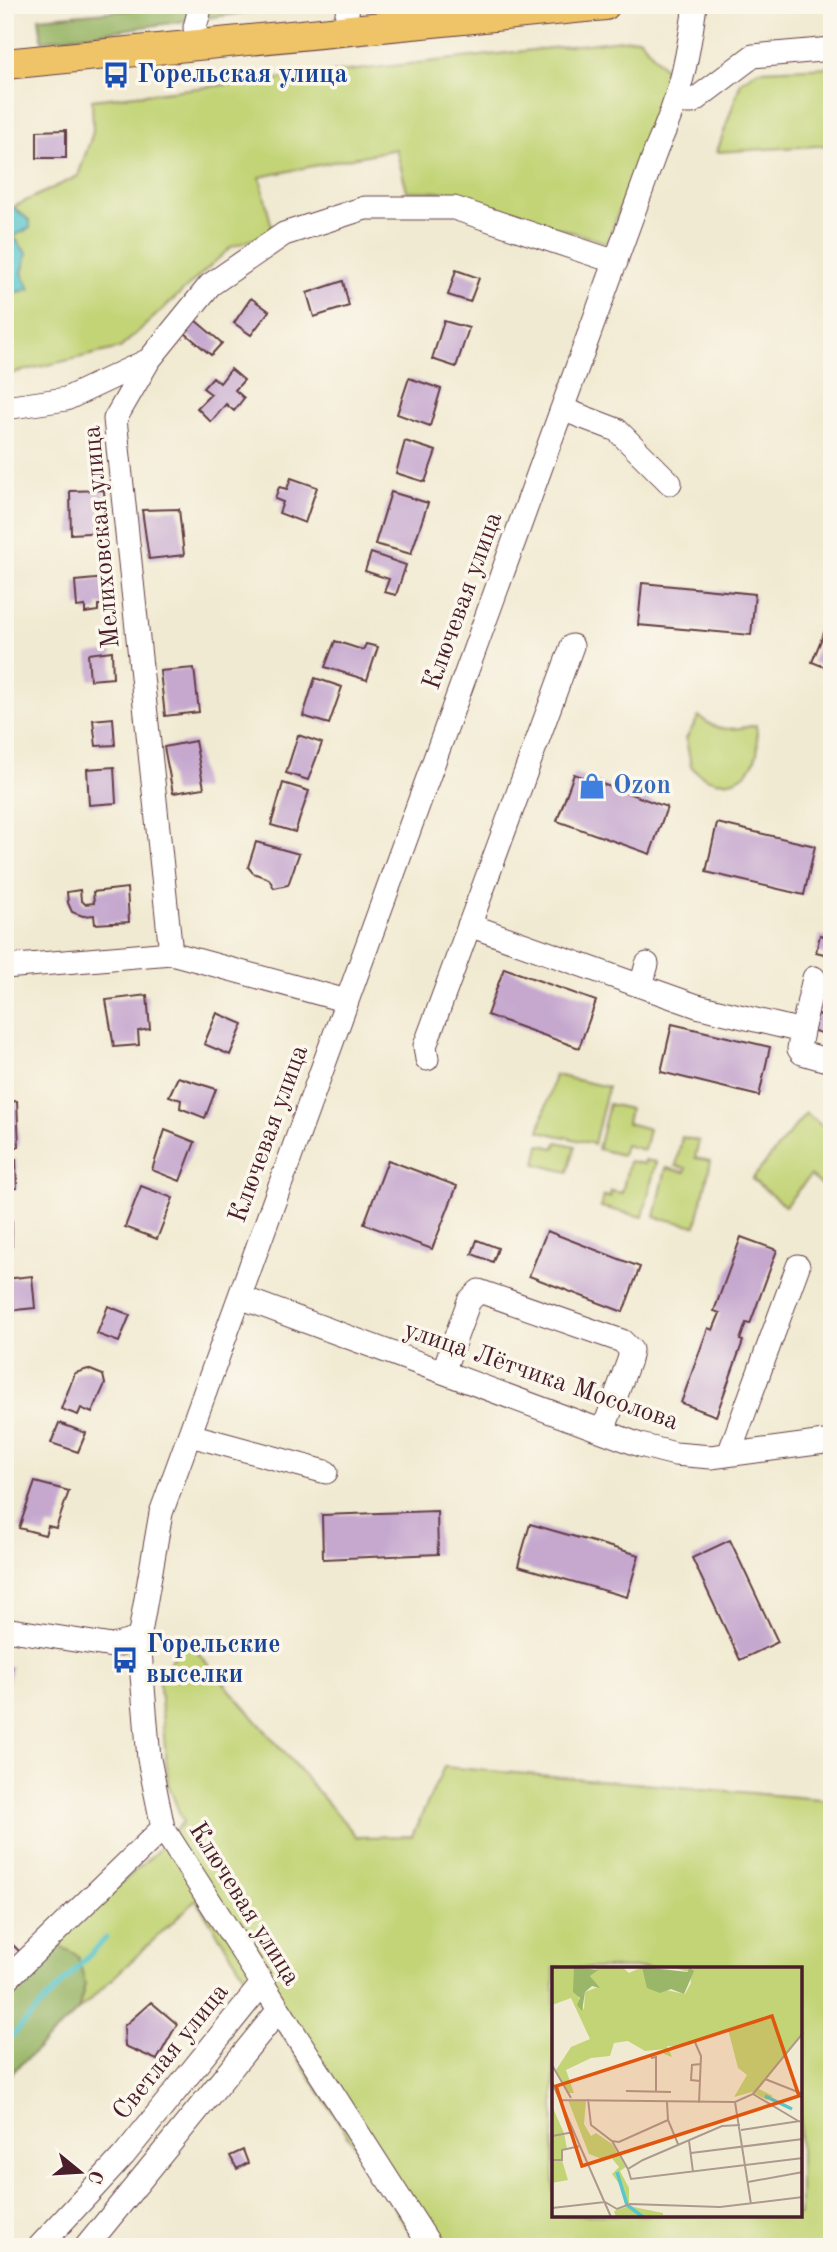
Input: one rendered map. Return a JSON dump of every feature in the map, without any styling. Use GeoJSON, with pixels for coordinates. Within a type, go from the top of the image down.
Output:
{"type":"FeatureCollection","features":[{"type":"Feature","properties":{"kind":"main road"},"geometry":{"type":"LineString","coordinates":[[5,64],[197,45],[346,18],[605,5]]}},
{"type":"Feature","properties":{"kind":"street"},"geometry":{"type":"LineString","coordinates":[[197,45],[195,27],[201,5]]}},
{"type":"Feature","properties":{"kind":"street","name":"Ключевая улица"},"geometry":{"type":"LineString","coordinates":[[430,2247],[163,1828],[149,1759],[139,1639],[161,1513],[656,150],[677,102],[686,70],[695,5]]}},
{"type":"Feature","properties":{"kind":"street"},"geometry":{"type":"LineString","coordinates":[[677,102],[692,102],[753,56],[832,49]]}},
{"type":"Feature","properties":{"kind":"street","name":"Мелиховская улица"},"geometry":{"type":"LineString","coordinates":[[171,953],[115,419],[149,360],[210,285],[284,234],[365,208],[454,208],[616,262]]}},
{"type":"Feature","properties":{"kind":"street"},"geometry":{"type":"LineString","coordinates":[[5,408],[66,399],[149,360]]}},
{"type":"Feature","properties":{"kind":"street"},"geometry":{"type":"LineString","coordinates":[[562,409],[617,430],[670,483]]}},
{"type":"Feature","properties":{"kind":"street"},"geometry":{"type":"LineString","coordinates":[[427,1059],[425,1046],[572,646]]}},
{"type":"Feature","properties":{"kind":"street"},"geometry":{"type":"LineString","coordinates":[[469,925],[644,975],[697,1006],[802,1031]]}},
{"type":"Feature","properties":{"kind":"street"},"geometry":{"type":"LineString","coordinates":[[5,967],[171,953],[347,1001]]}},
{"type":"Feature","properties":{"kind":"street"},"geometry":{"type":"LineString","coordinates":[[814,978],[799,1048],[802,1053],[823,1059]]}},
{"type":"Feature","properties":{"kind":"street"},"geometry":{"type":"LineString","coordinates":[[729,1454],[797,1266]]}},
{"type":"Feature","properties":{"kind":"street"},"geometry":{"type":"LineString","coordinates":[[443,1372],[468,1301],[479,1291],[610,1336],[628,1344],[631,1350],[603,1431]]}},
{"type":"Feature","properties":{"kind":"street","name":"улица Лётчика Мосолова"},"geometry":{"type":"LineString","coordinates":[[240,1297],[603,1431],[675,1454],[711,1457],[832,1441]]}},
{"type":"Feature","properties":{"kind":"street"},"geometry":{"type":"LineString","coordinates":[[190,1435],[326,1472]]}},
{"type":"Feature","properties":{"kind":"street"},"geometry":{"type":"LineString","coordinates":[[5,1629],[112,1646],[139,1639]]}},
{"type":"Feature","properties":{"kind":"street"},"geometry":{"type":"LineString","coordinates":[[5,1981],[163,1828]]}},
{"type":"Feature","properties":{"kind":"street","name":"Светлая улица"},"geometry":{"type":"LineString","coordinates":[[39,2247],[124,2155],[261,1985]]}},
{"type":"Feature","properties":{"kind":"street"},"geometry":{"type":"LineString","coordinates":[[86,2247],[278,2011]]}},
{"type":"Feature","properties":{"kind":"green space"},"geometry":{"type":"Polygon","coordinates":[[[188,5],[300,5],[42,41],[39,18],[188,5]]]}},
{"type":"Feature","properties":{"kind":"green space"},"geometry":{"type":"Polygon","coordinates":[[[639,38],[665,69],[662,95],[607,243],[445,192],[407,191],[396,149],[260,177],[273,232],[231,247],[120,348],[5,375],[5,295],[29,289],[22,273],[27,254],[13,236],[29,228],[30,221],[13,207],[78,176],[93,132],[92,100],[639,38]]]}},
{"type":"Feature","properties":{"kind":"green space"},"geometry":{"type":"Polygon","coordinates":[[[832,67],[832,145],[717,152],[741,82],[758,70],[832,67]]]}},
{"type":"Feature","properties":{"kind":"green space"},"geometry":{"type":"Polygon","coordinates":[[[699,716],[719,728],[756,725],[757,753],[746,773],[728,781],[719,781],[699,774],[691,766],[686,739],[699,716]]]}},
{"type":"Feature","properties":{"kind":"green space"},"geometry":{"type":"Polygon","coordinates":[[[555,1075],[608,1087],[594,1144],[539,1131],[555,1075]]]}},
{"type":"Feature","properties":{"kind":"green space"},"geometry":{"type":"Polygon","coordinates":[[[609,1104],[630,1109],[627,1123],[649,1129],[644,1150],[625,1145],[622,1155],[598,1149],[609,1104]]]}},
{"type":"Feature","properties":{"kind":"green space"},"geometry":{"type":"Polygon","coordinates":[[[806,1113],[832,1134],[832,1193],[810,1176],[785,1206],[752,1179],[806,1113]]]}},
{"type":"Feature","properties":{"kind":"green space"},"geometry":{"type":"Polygon","coordinates":[[[682,1137],[699,1141],[695,1158],[711,1161],[696,1226],[655,1217],[666,1168],[685,1172],[686,1168],[676,1166],[682,1137]]]}},
{"type":"Feature","properties":{"kind":"green space"},"geometry":{"type":"Polygon","coordinates":[[[557,1142],[575,1146],[568,1172],[536,1164],[540,1145],[555,1148],[557,1142]]]}},
{"type":"Feature","properties":{"kind":"green space"},"geometry":{"type":"Polygon","coordinates":[[[645,1160],[656,1162],[643,1217],[601,1207],[604,1196],[610,1197],[611,1191],[622,1193],[629,1161],[644,1164],[645,1160]]]}},
{"type":"Feature","properties":{"kind":"green space"},"geometry":{"type":"Polygon","coordinates":[[[187,1640],[357,1837],[412,1836],[444,1767],[832,1800],[832,2247],[420,2247],[196,1900],[78,2011],[85,1984],[55,1943],[155,1853],[183,1822],[168,1784],[159,1676],[187,1640]]]}},
{"type":"Feature","properties":{"kind":"green space"},"geometry":{"type":"Polygon","coordinates":[[[55,1943],[78,1956],[85,1984],[78,2011],[5,2079],[5,1988],[55,1943]]]}},
{"type":"Feature","properties":{"kind":"water"},"geometry":{"type":"Polygon","coordinates":[[[13,207],[30,221],[30,228],[13,236],[27,254],[22,273],[30,289],[5,295],[5,213],[13,207]]]}},
{"type":"Feature","properties":{"kind":"building"},"geometry":{"type":"Polygon","coordinates":[[[66,130],[66,158],[37,158],[37,131],[66,130]]]}},
{"type":"Feature","properties":{"kind":"building"},"geometry":{"type":"Polygon","coordinates":[[[456,270],[479,278],[470,302],[448,295],[456,270]]]}},
{"type":"Feature","properties":{"kind":"building"},"geometry":{"type":"Polygon","coordinates":[[[343,281],[349,306],[314,317],[307,293],[343,281]]]}},
{"type":"Feature","properties":{"kind":"building"},"geometry":{"type":"Polygon","coordinates":[[[251,298],[269,311],[251,335],[234,323],[251,298]]]}},
{"type":"Feature","properties":{"kind":"building"},"geometry":{"type":"Polygon","coordinates":[[[195,320],[222,343],[211,355],[185,333],[195,320]]]}},
{"type":"Feature","properties":{"kind":"building"},"geometry":{"type":"Polygon","coordinates":[[[444,321],[469,328],[456,367],[432,359],[444,321]]]}},
{"type":"Feature","properties":{"kind":"building"},"geometry":{"type":"Polygon","coordinates":[[[231,369],[244,380],[235,390],[244,398],[234,411],[226,404],[211,422],[197,408],[211,394],[203,388],[213,377],[220,383],[231,369]]]}},
{"type":"Feature","properties":{"kind":"building"},"geometry":{"type":"Polygon","coordinates":[[[409,378],[441,389],[430,426],[397,414],[409,378]]]}},
{"type":"Feature","properties":{"kind":"building"},"geometry":{"type":"Polygon","coordinates":[[[405,441],[436,451],[425,482],[396,473],[405,441]]]}},
{"type":"Feature","properties":{"kind":"building"},"geometry":{"type":"Polygon","coordinates":[[[291,478],[317,487],[305,523],[279,513],[283,502],[275,499],[279,487],[287,489],[291,478]]]}},
{"type":"Feature","properties":{"kind":"building"},"geometry":{"type":"Polygon","coordinates":[[[104,490],[106,532],[71,534],[70,491],[104,490]]]}},
{"type":"Feature","properties":{"kind":"building"},"geometry":{"type":"Polygon","coordinates":[[[391,492],[428,503],[411,554],[375,544],[391,492]]]}},
{"type":"Feature","properties":{"kind":"building"},"geometry":{"type":"Polygon","coordinates":[[[179,509],[184,555],[149,559],[142,510],[179,509]]]}},
{"type":"Feature","properties":{"kind":"building"},"geometry":{"type":"Polygon","coordinates":[[[371,553],[406,565],[396,595],[384,592],[389,579],[365,571],[371,553]]]}},
{"type":"Feature","properties":{"kind":"building"},"geometry":{"type":"Polygon","coordinates":[[[106,578],[107,605],[98,605],[98,611],[85,613],[85,606],[77,607],[75,581],[106,578]]]}},
{"type":"Feature","properties":{"kind":"building"},"geometry":{"type":"Polygon","coordinates":[[[642,583],[755,594],[751,635],[638,625],[642,583]]]}},
{"type":"Feature","properties":{"kind":"building"},"geometry":{"type":"Polygon","coordinates":[[[828,623],[832,624],[832,670],[812,662],[828,623]]]}},
{"type":"Feature","properties":{"kind":"building"},"geometry":{"type":"Polygon","coordinates":[[[335,641],[363,650],[366,644],[378,647],[367,680],[325,667],[335,641]]]}},
{"type":"Feature","properties":{"kind":"building"},"geometry":{"type":"Polygon","coordinates":[[[112,651],[113,678],[90,680],[88,654],[112,651]]]}},
{"type":"Feature","properties":{"kind":"building"},"geometry":{"type":"Polygon","coordinates":[[[194,668],[199,712],[165,716],[160,671],[194,668]]]}},
{"type":"Feature","properties":{"kind":"building"},"geometry":{"type":"Polygon","coordinates":[[[315,678],[342,687],[329,724],[303,716],[315,678]]]}},
{"type":"Feature","properties":{"kind":"building"},"geometry":{"type":"Polygon","coordinates":[[[113,718],[115,745],[96,746],[93,720],[113,718]]]}},
{"type":"Feature","properties":{"kind":"building"},"geometry":{"type":"Polygon","coordinates":[[[298,735],[322,743],[308,780],[286,773],[298,735]]]}},
{"type":"Feature","properties":{"kind":"building"},"geometry":{"type":"Polygon","coordinates":[[[195,741],[204,788],[173,793],[164,747],[195,741]]]}},
{"type":"Feature","properties":{"kind":"building"},"geometry":{"type":"Polygon","coordinates":[[[114,767],[116,803],[89,805],[87,769],[114,767]]]}},
{"type":"Feature","properties":{"kind":"building"},"geometry":{"type":"Polygon","coordinates":[[[574,774],[667,807],[650,854],[557,821],[574,774]]]}},
{"type":"Feature","properties":{"kind":"building"},"geometry":{"type":"Polygon","coordinates":[[[283,783],[309,791],[295,832],[271,825],[283,783]]]}},
{"type":"Feature","properties":{"kind":"building"},"geometry":{"type":"Polygon","coordinates":[[[717,823],[815,846],[804,895],[706,872],[717,823]]]}},
{"type":"Feature","properties":{"kind":"building"},"geometry":{"type":"Polygon","coordinates":[[[256,842],[299,854],[288,885],[274,888],[269,879],[253,873],[248,867],[256,842]]]}},
{"type":"Feature","properties":{"kind":"building"},"geometry":{"type":"Polygon","coordinates":[[[127,888],[129,922],[95,924],[94,915],[83,916],[72,912],[68,903],[67,892],[80,890],[81,900],[85,904],[94,903],[93,892],[127,888]]]}},
{"type":"Feature","properties":{"kind":"building"},"geometry":{"type":"Polygon","coordinates":[[[820,935],[832,938],[832,956],[816,952],[820,935]]]}},
{"type":"Feature","properties":{"kind":"building"},"geometry":{"type":"Polygon","coordinates":[[[504,968],[596,1001],[579,1048],[487,1015],[504,968]]]}},
{"type":"Feature","properties":{"kind":"building"},"geometry":{"type":"Polygon","coordinates":[[[147,995],[150,1029],[138,1031],[139,1045],[114,1047],[106,1000],[147,995]]]}},
{"type":"Feature","properties":{"kind":"building"},"geometry":{"type":"Polygon","coordinates":[[[217,1013],[243,1024],[230,1055],[204,1044],[217,1013]]]}},
{"type":"Feature","properties":{"kind":"building"},"geometry":{"type":"Polygon","coordinates":[[[811,1013],[829,1017],[825,1034],[807,1029],[811,1013]]]}},
{"type":"Feature","properties":{"kind":"building"},"geometry":{"type":"Polygon","coordinates":[[[672,1024],[770,1047],[759,1096],[661,1072],[672,1024]]]}},
{"type":"Feature","properties":{"kind":"building"},"geometry":{"type":"Polygon","coordinates":[[[178,1077],[216,1089],[205,1118],[180,1108],[181,1100],[169,1096],[178,1077]]]}},
{"type":"Feature","properties":{"kind":"building"},"geometry":{"type":"Polygon","coordinates":[[[17,1101],[19,1147],[5,1147],[5,1102],[17,1101]]]}},
{"type":"Feature","properties":{"kind":"building"},"geometry":{"type":"Polygon","coordinates":[[[165,1130],[195,1142],[180,1181],[152,1170],[165,1130]]]}},
{"type":"Feature","properties":{"kind":"building"},"geometry":{"type":"Polygon","coordinates":[[[16,1159],[17,1188],[5,1189],[5,1160],[16,1159]]]}},
{"type":"Feature","properties":{"kind":"building"},"geometry":{"type":"Polygon","coordinates":[[[388,1160],[457,1186],[432,1249],[364,1224],[388,1160]]]}},
{"type":"Feature","properties":{"kind":"building"},"geometry":{"type":"Polygon","coordinates":[[[141,1186],[173,1198],[157,1239],[125,1227],[141,1186]]]}},
{"type":"Feature","properties":{"kind":"building"},"geometry":{"type":"Polygon","coordinates":[[[5,1221],[12,1221],[12,1246],[5,1246],[5,1221]]]}},
{"type":"Feature","properties":{"kind":"building"},"geometry":{"type":"Polygon","coordinates":[[[547,1231],[640,1267],[623,1312],[529,1276],[547,1231]]]}},
{"type":"Feature","properties":{"kind":"building"},"geometry":{"type":"Polygon","coordinates":[[[741,1237],[777,1250],[750,1324],[746,1323],[740,1340],[743,1341],[716,1416],[681,1403],[708,1328],[713,1330],[720,1313],[714,1311],[741,1237]]]}},
{"type":"Feature","properties":{"kind":"building"},"geometry":{"type":"Polygon","coordinates":[[[477,1240],[498,1248],[493,1262],[472,1254],[477,1240]]]}},
{"type":"Feature","properties":{"kind":"building"},"geometry":{"type":"Polygon","coordinates":[[[32,1276],[35,1308],[5,1311],[5,1279],[32,1276]]]}},
{"type":"Feature","properties":{"kind":"building"},"geometry":{"type":"Polygon","coordinates":[[[108,1306],[130,1315],[119,1342],[97,1334],[108,1306]]]}},
{"type":"Feature","properties":{"kind":"building"},"geometry":{"type":"Polygon","coordinates":[[[88,1369],[103,1375],[105,1384],[92,1413],[81,1408],[78,1415],[61,1409],[75,1373],[88,1369]]]}},
{"type":"Feature","properties":{"kind":"building"},"geometry":{"type":"Polygon","coordinates":[[[59,1423],[86,1433],[78,1452],[51,1443],[59,1423]]]}},
{"type":"Feature","properties":{"kind":"building"},"geometry":{"type":"Polygon","coordinates":[[[35,1482],[69,1491],[56,1528],[48,1526],[45,1535],[19,1528],[35,1482]]]}},
{"type":"Feature","properties":{"kind":"building"},"geometry":{"type":"Polygon","coordinates":[[[437,1511],[438,1554],[323,1559],[322,1515],[437,1511]]]}},
{"type":"Feature","properties":{"kind":"building"},"geometry":{"type":"Polygon","coordinates":[[[530,1524],[639,1555],[627,1597],[518,1566],[530,1524]]]}},
{"type":"Feature","properties":{"kind":"building"},"geometry":{"type":"Polygon","coordinates":[[[730,1540],[778,1642],[740,1660],[692,1558],[730,1540]]]}},
{"type":"Feature","properties":{"kind":"building"},"geometry":{"type":"Polygon","coordinates":[[[5,1666],[12,1667],[6,1691],[5,1691],[5,1666]]]}},
{"type":"Feature","properties":{"kind":"building"},"geometry":{"type":"Polygon","coordinates":[[[5,1937],[20,1952],[5,1967],[5,1937]]]}},
{"type":"Feature","properties":{"kind":"building"},"geometry":{"type":"Polygon","coordinates":[[[151,2002],[177,2024],[157,2060],[125,2046],[124,2026],[151,2002]]]}},
{"type":"Feature","properties":{"kind":"building"},"geometry":{"type":"Polygon","coordinates":[[[243,2150],[248,2163],[237,2169],[230,2156],[243,2150]]]}},
{"type":"Feature","properties":{"kind":"waterway"},"geometry":{"type":"LineString","coordinates":[[5,2043],[106,1938]]}},
{"type":"Feature","properties":{"kind":"place","name":"Горельская улица"},"geometry":{"type":"Point","coordinates":[116,75]}},
{"type":"Feature","properties":{"kind":"place","name":"Ozon"},"geometry":{"type":"Point","coordinates":[592,786]}},
{"type":"Feature","properties":{"kind":"place","name":"Горельские выселки"},"geometry":{"type":"Point","coordinates":[125,1660]}}]}
